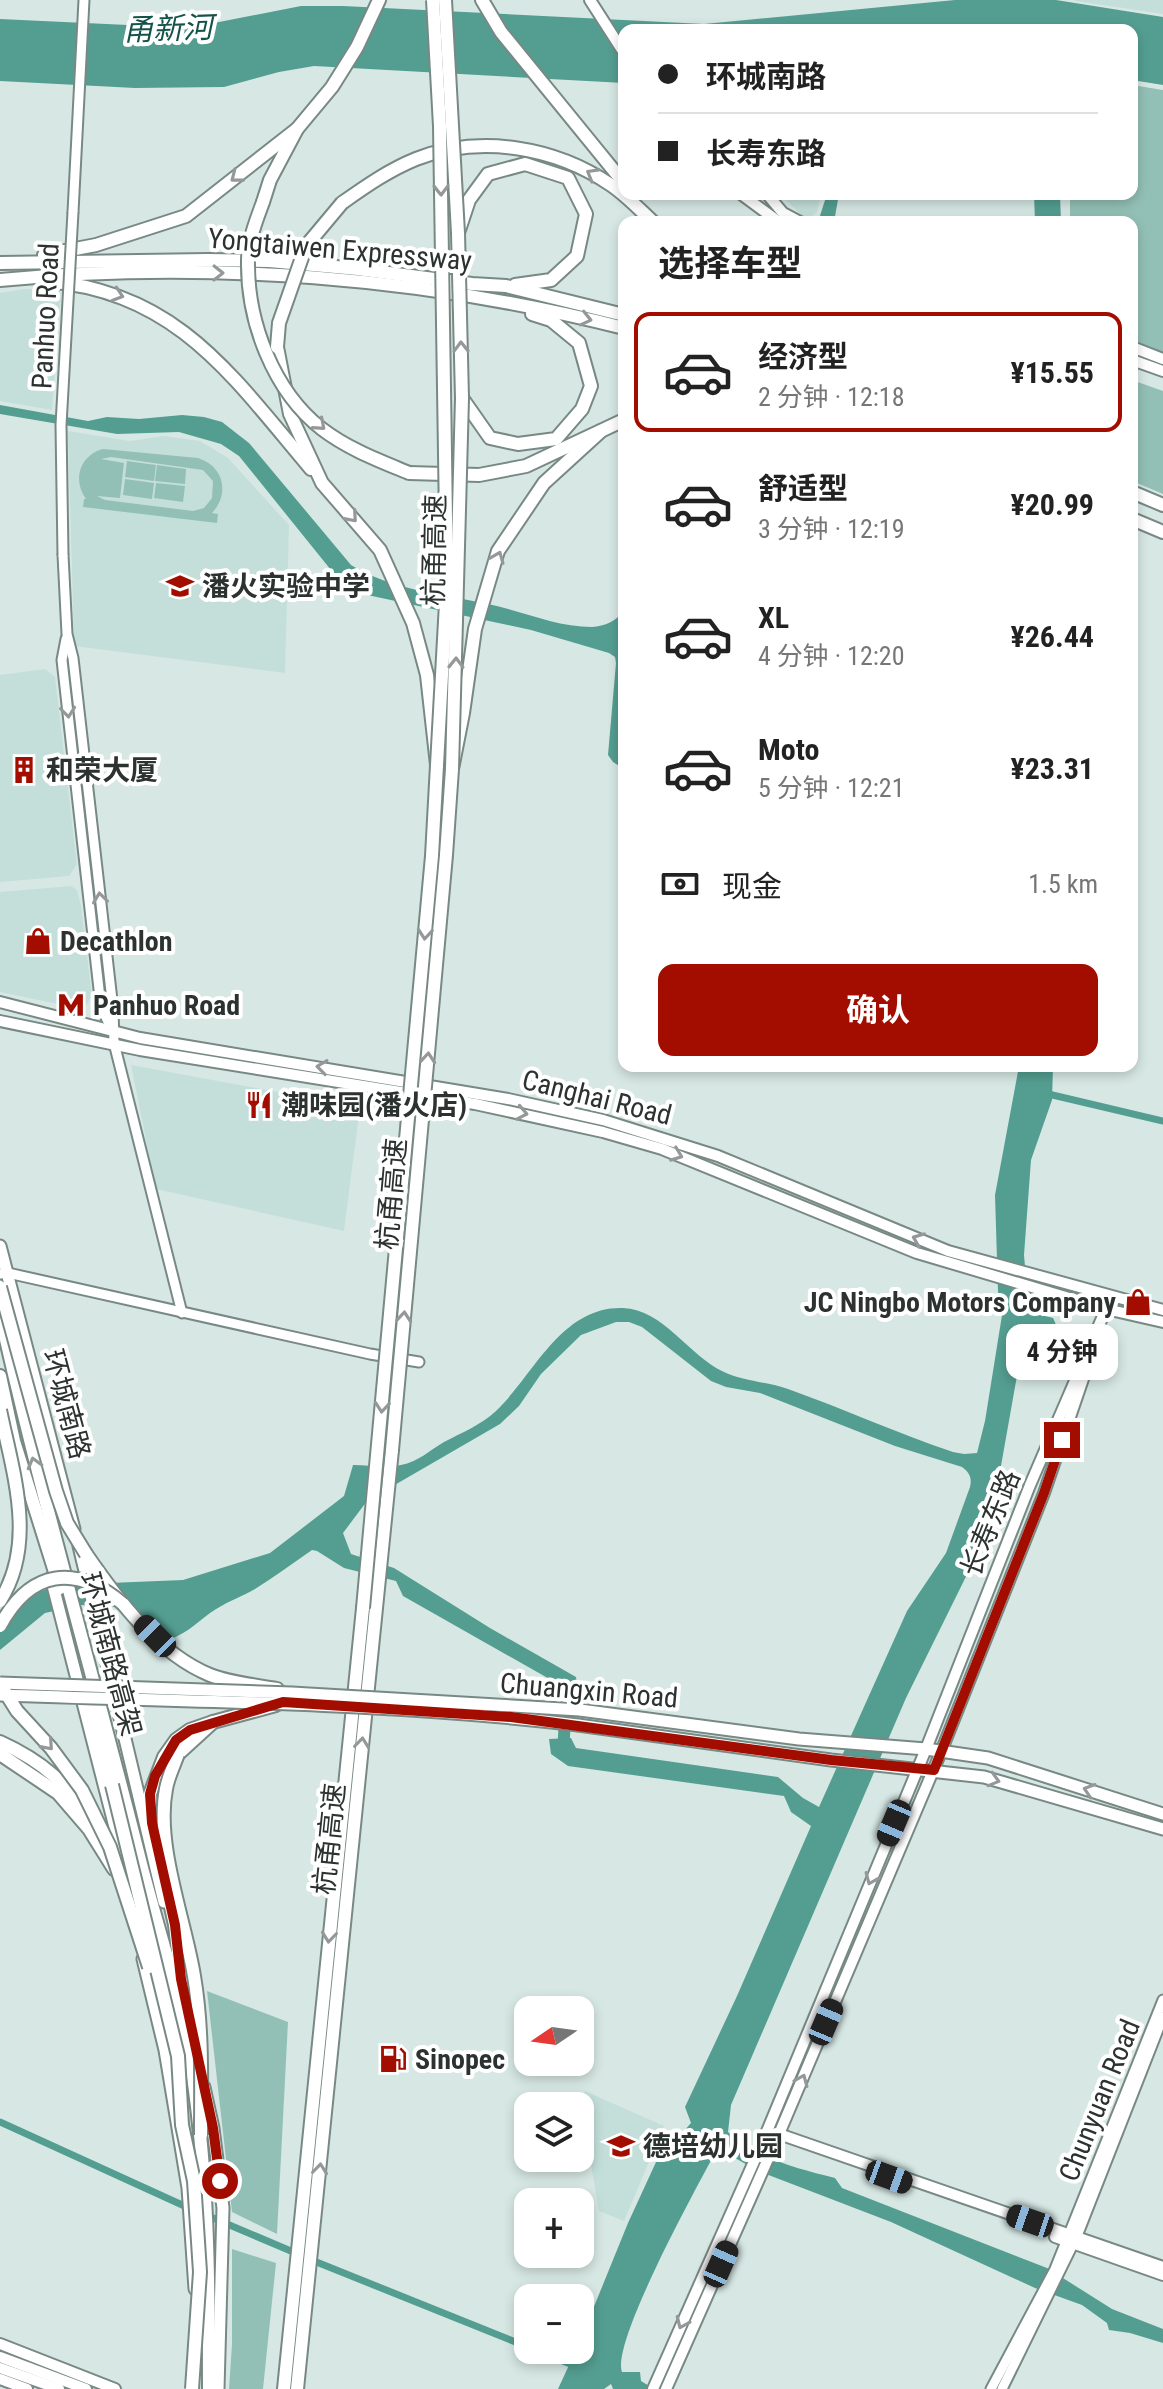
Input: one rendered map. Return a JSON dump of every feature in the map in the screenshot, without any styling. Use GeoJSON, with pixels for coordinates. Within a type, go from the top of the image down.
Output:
{"type":"FeatureCollection","features":[{"type":"Feature","properties":{"kind":"highway"},"geometry":{"type":"LineString","coordinates":[[379,0],[357,47],[297,129],[270,180],[263,202],[248,258],[256,325],[268,358],[293,398],[322,429],[368,456],[409,473],[479,475],[526,466],[618,423]]}},
{"type":"Feature","properties":{"kind":"highway","name":"杭甬高速"},"geometry":{"type":"LineString","coordinates":[[369,1609],[432,856],[447,585],[440,126],[433,0]]}},
{"type":"Feature","properties":{"kind":"highway","name":"杭甬高速"},"geometry":{"type":"LineString","coordinates":[[297,2389],[305,2245],[452,769],[462,398],[458,233],[445,0]]}},
{"type":"Feature","properties":{"kind":"highway"},"geometry":{"type":"LineString","coordinates":[[482,0],[501,32],[618,176]]}},
{"type":"Feature","properties":{"kind":"highway"},"geometry":{"type":"LineString","coordinates":[[4,263],[96,245],[186,216],[297,129]]}},
{"type":"Feature","properties":{"kind":"highway"},"geometry":{"type":"LineString","coordinates":[[322,483],[290,414],[277,347],[279,323],[306,246],[342,203],[379,177],[418,158],[473,146],[526,148],[575,163],[618,190]]}},
{"type":"Feature","properties":{"kind":"highway"},"geometry":{"type":"LineString","coordinates":[[458,233],[469,200],[488,174],[525,164],[568,178],[586,214],[577,256],[551,280],[506,286]]}},
{"type":"Feature","properties":{"kind":"highway"},"geometry":{"type":"LineString","coordinates":[[629,200],[646,216]]}},
{"type":"Feature","properties":{"kind":"highway","name":"Yongtaiwen Expressway"},"geometry":{"type":"LineString","coordinates":[[4,263],[269,261],[506,286],[618,314]]}},
{"type":"Feature","properties":{"kind":"highway","name":"Yongtaiwen Expressway"},"geometry":{"type":"LineString","coordinates":[[7,279],[80,272],[279,274],[472,296],[618,327]]}},
{"type":"Feature","properties":{"kind":"highway"},"geometry":{"type":"LineString","coordinates":[[7,279],[97,289],[131,299],[162,317],[216,358],[380,550],[413,623],[424,662],[437,765]]}},
{"type":"Feature","properties":{"kind":"highway"},"geometry":{"type":"LineString","coordinates":[[328,280],[523,312],[551,320],[579,343],[591,386],[582,409],[556,439],[518,444],[490,438],[462,398]]}},
{"type":"Feature","properties":{"kind":"highway"},"geometry":{"type":"LineString","coordinates":[[452,769],[475,629],[498,551],[544,483],[601,431]]}},
{"type":"Feature","properties":{"kind":"highway"},"geometry":{"type":"LineString","coordinates":[[1138,495],[1163,505]]}},
{"type":"Feature","properties":{"kind":"highway"},"geometry":{"type":"LineString","coordinates":[[1138,522],[1163,532]]}},
{"type":"Feature","properties":{"kind":"highway"},"geometry":{"type":"LineString","coordinates":[[0,1287],[67,1523],[123,1604]]}},
{"type":"Feature","properties":{"kind":"highway","name":"环城南路高架"},"geometry":{"type":"LineString","coordinates":[[0,1313],[27,1437],[121,1782],[185,2034],[201,2135],[210,2253],[209,2389]]}},
{"type":"Feature","properties":{"kind":"highway","name":"环城南路高架"},"geometry":{"type":"LineString","coordinates":[[0,1376],[14,1441],[68,1614],[178,2056],[182,2125],[194,2181],[200,2272],[194,2389]]}},
{"type":"Feature","properties":{"kind":"highway"},"geometry":{"type":"LineString","coordinates":[[0,1412],[16,1486],[21,1528],[14,1570],[0,1601]]}},
{"type":"Feature","properties":{"kind":"highway"},"geometry":{"type":"LineString","coordinates":[[0,1626],[10,1608],[35,1585],[59,1578],[97,1584],[123,1604],[172,1652],[204,1672],[288,1698]]}},
{"type":"Feature","properties":{"kind":"highway"},"geometry":{"type":"LineString","coordinates":[[0,1683],[17,1711],[51,1748],[82,1790],[104,1835],[156,1989],[182,2125]]}},
{"type":"Feature","properties":{"kind":"highway"},"geometry":{"type":"LineString","coordinates":[[181,1979],[175,1925],[152,1823],[150,1794],[164,1757],[176,1740],[190,1730],[288,1698]]}},
{"type":"Feature","properties":{"kind":"highway"},"geometry":{"type":"LineString","coordinates":[[201,2135],[201,2030],[164,1826],[166,1789],[178,1754],[213,1722]]}},
{"type":"Feature","properties":{"kind":"highway"},"geometry":{"type":"LineString","coordinates":[[0,1742],[29,1757],[62,1781],[104,1835]]}},
{"type":"Feature","properties":{"kind":"highway"},"geometry":{"type":"LineString","coordinates":[[0,1754],[58,1793],[89,1829],[130,1894]]}},
{"type":"Feature","properties":{"kind":"highway","name":"杭甬高速"},"geometry":{"type":"LineString","coordinates":[[284,2389],[303,2269]]}},
{"type":"Feature","properties":{"kind":"main road"},"geometry":{"type":"LineString","coordinates":[[592,4],[618,44]]}},
{"type":"Feature","properties":{"kind":"main road"},"geometry":{"type":"LineString","coordinates":[[749,200],[771,216]]}},
{"type":"Feature","properties":{"kind":"main road"},"geometry":{"type":"LineString","coordinates":[[772,200],[789,216]]}},
{"type":"Feature","properties":{"kind":"main road"},"geometry":{"type":"LineString","coordinates":[[1138,349],[1163,359]]}},
{"type":"Feature","properties":{"kind":"main road"},"geometry":{"type":"LineString","coordinates":[[1138,362],[1163,371]]}},
{"type":"Feature","properties":{"kind":"main road","name":"Canghai Road"},"geometry":{"type":"LineString","coordinates":[[0,1002],[140,1038],[508,1099],[603,1120],[718,1156],[990,1270]]}},
{"type":"Feature","properties":{"kind":"main road","name":"Canghai Road"},"geometry":{"type":"LineString","coordinates":[[0,1021],[308,1077],[389,1088],[575,1125],[662,1149],[917,1253],[1163,1310]]}},
{"type":"Feature","properties":{"kind":"main road","name":"环城南路"},"geometry":{"type":"LineString","coordinates":[[0,1246],[4,1273],[86,1574],[181,1979]]}},
{"type":"Feature","properties":{"kind":"main road","name":"Canghai Road"},"geometry":{"type":"LineString","coordinates":[[1031,1281],[1106,1309],[1163,1322]]}},
{"type":"Feature","properties":{"kind":"main road","name":"长寿东路"},"geometry":{"type":"LineString","coordinates":[[666,2389],[758,2180],[767,2130],[926,1749],[1030,1485],[1106,1309]]}},
{"type":"Feature","properties":{"kind":"main road","name":"长寿东路"},"geometry":{"type":"LineString","coordinates":[[653,2389],[747,2175],[779,2134],[934,1770],[1044,1493],[1106,1309]]}},
{"type":"Feature","properties":{"kind":"main road"},"geometry":{"type":"LineString","coordinates":[[0,1412],[62,1617],[165,2050],[188,2188],[199,2331],[194,2389]]}},
{"type":"Feature","properties":{"kind":"main road","name":"Chuangxin Road"},"geometry":{"type":"LineString","coordinates":[[0,1683],[580,1710],[988,1758],[1163,1814]]}},
{"type":"Feature","properties":{"kind":"main road","name":"Chuangxin Road"},"geometry":{"type":"LineString","coordinates":[[0,1695],[213,1703],[288,1698],[511,1717],[984,1777],[1163,1829]]}},
{"type":"Feature","properties":{"kind":"main road"},"geometry":{"type":"LineString","coordinates":[[181,1979],[213,2128],[223,2208],[218,2389]]}},
{"type":"Feature","properties":{"kind":"main road"},"geometry":{"type":"LineString","coordinates":[[767,2130],[856,2161],[861,2167],[1163,2267]]}},
{"type":"Feature","properties":{"kind":"main road"},"geometry":{"type":"LineString","coordinates":[[1071,2238],[1163,2275]]}},
{"type":"Feature","properties":{"kind":"main road"},"geometry":{"type":"LineString","coordinates":[[0,2344],[115,2389]]}},
{"type":"Feature","properties":{"kind":"main road"},"geometry":{"type":"LineString","coordinates":[[0,2357],[86,2389]]}},
{"type":"Feature","properties":{"kind":"main road"},"geometry":{"type":"LineString","coordinates":[[0,2368],[59,2389]]}},
{"type":"Feature","properties":{"kind":"main road"},"geometry":{"type":"LineString","coordinates":[[0,2379],[27,2389]]}},
{"type":"Feature","properties":{"kind":"street","name":"Panhuo Road"},"geometry":{"type":"LineString","coordinates":[[84,0],[61,425],[67,634],[73,658],[113,1009],[114,1043],[182,1313]]}},
{"type":"Feature","properties":{"kind":"street"},"geometry":{"type":"LineString","coordinates":[[4,1273],[419,1362]]}},
{"type":"Feature","properties":{"kind":"street","name":"Chunyuan Road"},"geometry":{"type":"LineString","coordinates":[[1071,2238],[1163,2000]]}},
{"type":"Feature","properties":{"kind":"street","name":"Chunyuan Road"},"geometry":{"type":"LineString","coordinates":[[1002,2389],[1057,2271],[1163,2017]]}},
{"type":"Feature","properties":{"kind":"street","name":"Chunyuan Road"},"geometry":{"type":"LineString","coordinates":[[991,2389],[1044,2297]]}},
{"type":"Feature","properties":{"kind":"shaded area"},"geometry":{"type":"Polygon","coordinates":[[[1073,0],[1163,0],[1163,14],[1076,1],[1073,0]]]}},
{"type":"Feature","properties":{"kind":"shaded area"},"geometry":{"type":"Polygon","coordinates":[[[1138,86],[1163,90],[1163,353],[1138,344],[1138,216],[1070,216],[1070,200],[1138,200],[1138,86]]]}},
{"type":"Feature","properties":{"kind":"shaded area"},"geometry":{"type":"Polygon","coordinates":[[[786,200],[820,200],[817,212],[812,216],[802,216],[786,200]]]}},
{"type":"Feature","properties":{"kind":"shaded area"},"geometry":{"type":"Polygon","coordinates":[[[23,289],[61,290],[52,410],[0,401],[0,293],[23,289]]]}},
{"type":"Feature","properties":{"kind":"shaded area"},"geometry":{"type":"Polygon","coordinates":[[[1138,382],[1163,391],[1163,494],[1138,484],[1138,382]]]}},
{"type":"Feature","properties":{"kind":"shaded area","name":"潘火实验中学"},"geometry":{"type":"Polygon","coordinates":[[[68,431],[130,441],[164,436],[200,441],[228,458],[289,525],[285,673],[74,646],[68,431]]]}},
{"type":"Feature","properties":{"kind":"shaded area"},"geometry":{"type":"Polygon","coordinates":[[[103,449],[198,458],[207,462],[222,481],[221,498],[212,513],[218,514],[217,523],[83,507],[86,499],[79,476],[84,462],[103,449]],[[111,457],[101,459],[124,463],[120,498],[97,496],[105,500],[193,511],[204,508],[212,498],[213,481],[203,470],[111,457]]]}},
{"type":"Feature","properties":{"kind":"shaded area"},"geometry":{"type":"Polygon","coordinates":[[[127,461],[156,465],[154,481],[125,477],[127,461]]]}},
{"type":"Feature","properties":{"kind":"shaded area"},"geometry":{"type":"Polygon","coordinates":[[[157,465],[186,469],[185,484],[155,481],[157,465]]]}},
{"type":"Feature","properties":{"kind":"shaded area"},"geometry":{"type":"Polygon","coordinates":[[[125,479],[154,483],[152,499],[123,495],[125,479]]]}},
{"type":"Feature","properties":{"kind":"shaded area"},"geometry":{"type":"Polygon","coordinates":[[[156,483],[185,486],[183,502],[154,498],[156,483]]]}},
{"type":"Feature","properties":{"kind":"shaded area"},"geometry":{"type":"Polygon","coordinates":[[[45,669],[55,677],[77,864],[69,876],[0,882],[0,675],[45,669]]]}},
{"type":"Feature","properties":{"kind":"shaded area"},"geometry":{"type":"Polygon","coordinates":[[[71,886],[77,890],[81,906],[92,996],[86,1005],[77,1008],[0,992],[0,892],[71,886]]]}},
{"type":"Feature","properties":{"kind":"shaded area"},"geometry":{"type":"Polygon","coordinates":[[[131,1065],[360,1107],[344,1231],[156,1189],[131,1065]]]}},
{"type":"Feature","properties":{"kind":"shaded area"},"geometry":{"type":"Polygon","coordinates":[[[207,1991],[288,2022],[277,2234],[232,2212],[207,1991]]]}},
{"type":"Feature","properties":{"kind":"shaded area","name":"德培幼儿园"},"geometry":{"type":"Polygon","coordinates":[[[594,2095],[664,2126],[624,2221],[599,2211],[592,2172],[594,2095]]]}},
{"type":"Feature","properties":{"kind":"shaded area"},"geometry":{"type":"Polygon","coordinates":[[[232,2249],[276,2263],[263,2389],[229,2389],[232,2249]]]}},
{"type":"Feature","properties":{"kind":"water"},"geometry":{"type":"Polygon","coordinates":[[[955,0],[1056,0],[1163,17],[1163,85],[1138,81],[1138,24],[704,24],[955,0]]]}},
{"type":"Feature","properties":{"kind":"water","name":"甬新河"},"geometry":{"type":"Polygon","coordinates":[[[301,6],[704,24],[618,24],[618,83],[314,66],[224,87],[135,88],[0,81],[0,19],[149,26],[209,24],[301,6]]]}},
{"type":"Feature","properties":{"kind":"water"},"geometry":{"type":"Polygon","coordinates":[[[825,200],[838,200],[835,216],[820,216],[825,200]]]}},
{"type":"Feature","properties":{"kind":"water"},"geometry":{"type":"Polygon","coordinates":[[[1034,200],[1060,200],[1061,216],[1035,216],[1034,200]]]}},
{"type":"Feature","properties":{"kind":"water"},"geometry":{"type":"Polygon","coordinates":[[[0,405],[88,421],[107,417],[139,419],[182,415],[222,422],[249,443],[351,565],[367,573],[400,586],[566,624],[592,627],[618,616],[618,765],[608,755],[616,663],[615,657],[609,653],[531,630],[372,596],[349,587],[335,575],[239,456],[221,444],[179,432],[117,434],[0,414],[0,405]]]}},
{"type":"Feature","properties":{"kind":"water"},"geometry":{"type":"Polygon","coordinates":[[[1018,1072],[1053,1072],[1052,1100],[1031,1160],[1024,1255],[1029,1312],[1053,1318],[1060,1341],[1058,1365],[1050,1378],[1035,1338],[1024,1336],[990,1528],[906,1698],[731,2105],[728,2132],[765,2156],[835,2178],[842,2188],[1047,2268],[1112,2309],[1163,2329],[1163,2343],[1109,2330],[1107,2323],[1082,2305],[1035,2288],[891,2222],[758,2171],[735,2158],[715,2153],[642,2298],[622,2355],[622,2372],[640,2372],[641,2381],[654,2389],[613,2389],[611,2384],[604,2389],[558,2389],[570,2364],[594,2364],[594,2307],[668,2136],[683,2132],[691,2123],[685,2107],[811,1826],[791,1812],[784,1796],[568,1766],[551,1754],[549,1739],[571,1738],[576,1748],[778,1777],[819,1807],[907,1611],[946,1553],[970,1487],[969,1474],[962,1467],[895,1446],[760,1393],[711,1381],[642,1327],[629,1322],[616,1322],[581,1335],[541,1374],[519,1406],[500,1424],[367,1501],[343,1533],[351,1554],[394,1568],[576,1677],[578,1689],[554,1689],[553,1681],[403,1596],[396,1581],[344,1568],[312,1550],[255,1589],[215,1609],[183,1633],[163,1641],[119,1607],[81,1605],[45,1613],[0,1650],[0,1617],[29,1597],[61,1585],[183,1580],[270,1553],[344,1496],[353,1465],[407,1463],[477,1425],[496,1411],[566,1330],[582,1318],[601,1310],[623,1308],[651,1316],[711,1365],[731,1375],[788,1389],[953,1452],[977,1453],[1003,1309],[998,1292],[995,1195],[1018,1072]]]}},
{"type":"Feature","properties":{"kind":"waterway"},"geometry":{"type":"LineString","coordinates":[[1044,1093],[1163,1121]]}},
{"type":"Feature","properties":{"kind":"waterway"},"geometry":{"type":"LineString","coordinates":[[560,1677],[567,1682],[563,1754]]}},
{"type":"Feature","properties":{"kind":"waterway"},"geometry":{"type":"LineString","coordinates":[[0,2122],[191,2209]]}},
{"type":"Feature","properties":{"kind":"waterway"},"geometry":{"type":"LineString","coordinates":[[206,2215],[298,2254]]}},
{"type":"Feature","properties":{"kind":"waterway"},"geometry":{"type":"LineString","coordinates":[[309,2259],[514,2341]]}},
{"type":"Feature","properties":{"kind":"waterway"},"geometry":{"type":"LineString","coordinates":[[570,2364],[578,2367]]}},
{"type":"Feature","properties":{"kind":"place","name":"潘火实验中学"},"geometry":{"type":"Point","coordinates":[180,586]}},
{"type":"Feature","properties":{"kind":"place","name":"和荣大厦"},"geometry":{"type":"Point","coordinates":[24,770]}},
{"type":"Feature","properties":{"kind":"place","name":"Decathlon"},"geometry":{"type":"Point","coordinates":[38,941]}},
{"type":"Feature","properties":{"kind":"place","name":"Panhuo Road"},"geometry":{"type":"Point","coordinates":[71,1005]}},
{"type":"Feature","properties":{"kind":"place","name":"潮味园(潘火店)"},"geometry":{"type":"Point","coordinates":[259,1105]}},
{"type":"Feature","properties":{"kind":"place","name":"JC Ningbo Motors Company"},"geometry":{"type":"Point","coordinates":[1138,1302]}},
{"type":"Feature","properties":{"kind":"place","name":"Sinopec"},"geometry":{"type":"Point","coordinates":[393,2059]}},
{"type":"Feature","properties":{"kind":"place","name":"德培幼儿园"},"geometry":{"type":"Point","coordinates":[621,2146]}},
{"type":"Feature","properties":{"kind":"route"},"geometry":{"type":"LineString","coordinates":[[220,2181],[213,2128],[181,1979],[175,1925],[152,1823],[150,1794],[155,1776],[176,1740],[190,1730],[283,1702],[511,1717],[831,1760],[934,1770],[1062,1440]]}}]}
